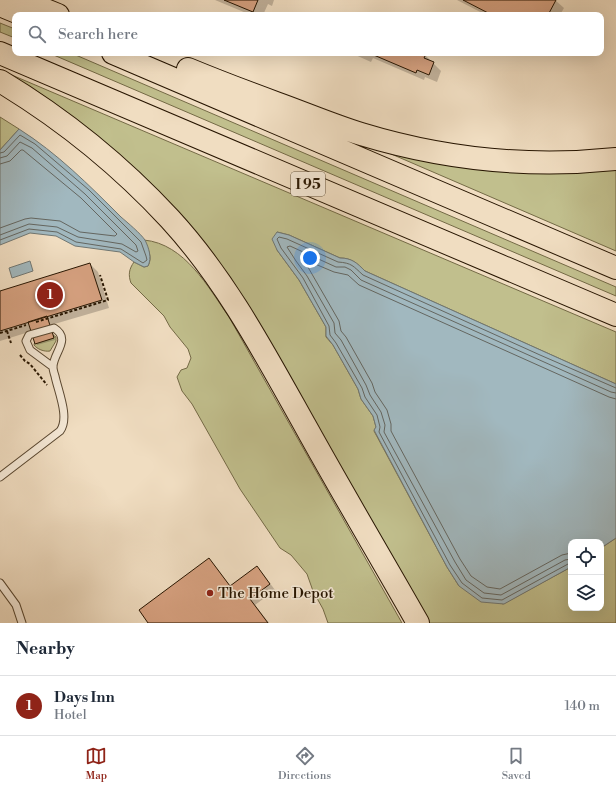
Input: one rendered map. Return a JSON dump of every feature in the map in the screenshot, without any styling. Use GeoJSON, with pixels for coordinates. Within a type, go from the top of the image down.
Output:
{"type":"FeatureCollection","features":[{"type":"Feature","properties":{"kind":"highway"},"geometry":{"type":"LineString","coordinates":[[21,0],[51,12]]}},
{"type":"Feature","properties":{"kind":"highway"},"geometry":{"type":"LineString","coordinates":[[0,5],[17,12]]}},
{"type":"Feature","properties":{"kind":"highway","name":"I 95"},"geometry":{"type":"LineString","coordinates":[[0,53],[616,315]]}},
{"type":"Feature","properties":{"kind":"highway"},"geometry":{"type":"LineString","coordinates":[[120,56],[616,268]]}},
{"type":"Feature","properties":{"kind":"highway"},"geometry":{"type":"LineString","coordinates":[[155,56],[198,74],[332,124],[410,147],[458,156],[514,161],[564,162],[616,159]]}},
{"type":"Feature","properties":{"kind":"highway"},"geometry":{"type":"LineString","coordinates":[[0,81],[56,116],[112,162],[171,220],[210,268],[269,361],[418,623]]}},
{"type":"Feature","properties":{"kind":"lane"},"geometry":{"type":"LineString","coordinates":[[0,477],[60,431],[63,426],[64,411],[52,367],[30,350],[26,341],[29,335],[54,328],[61,335],[62,339],[60,347],[52,367]]}},
{"type":"Feature","properties":{"kind":"lane"},"geometry":{"type":"LineString","coordinates":[[0,583],[16,605],[22,623]]}},
{"type":"Feature","properties":{"kind":"path"},"geometry":{"type":"LineString","coordinates":[[36,322],[108,300],[100,275]]}},
{"type":"Feature","properties":{"kind":"path"},"geometry":{"type":"LineString","coordinates":[[0,333],[29,324]]}},
{"type":"Feature","properties":{"kind":"path"},"geometry":{"type":"LineString","coordinates":[[7,331],[11,343]]}},
{"type":"Feature","properties":{"kind":"path"},"geometry":{"type":"LineString","coordinates":[[20,355],[24,362],[30,364],[50,390]]}},
{"type":"Feature","properties":{"kind":"shaded area"},"geometry":{"type":"Polygon","coordinates":[[[0,23],[12,28],[12,37],[0,32],[0,23]]]}},
{"type":"Feature","properties":{"kind":"shaded area"},"geometry":{"type":"Polygon","coordinates":[[[56,56],[78,56],[616,287],[616,296],[56,56]]]}},
{"type":"Feature","properties":{"kind":"shaded area"},"geometry":{"type":"Polygon","coordinates":[[[0,70],[616,332],[616,384],[365,271],[351,260],[340,258],[289,235],[277,232],[277,250],[299,280],[326,327],[326,337],[333,345],[358,389],[361,399],[373,416],[376,427],[374,431],[447,567],[459,586],[503,604],[568,569],[568,611],[604,611],[604,546],[616,538],[616,623],[424,623],[196,241],[0,76],[0,70]]]}},
{"type":"Feature","properties":{"kind":"shaded area"},"geometry":{"type":"Polygon","coordinates":[[[0,117],[19,129],[0,150],[0,117]]]}},
{"type":"Feature","properties":{"kind":"shaded area"},"geometry":{"type":"Polygon","coordinates":[[[382,150],[616,163],[616,251],[382,150]]]}},
{"type":"Feature","properties":{"kind":"shaded area"},"geometry":{"type":"Polygon","coordinates":[[[144,240],[159,243],[183,258],[204,281],[229,317],[402,623],[328,623],[307,574],[291,555],[280,548],[240,489],[192,404],[182,391],[177,377],[181,370],[187,368],[191,358],[188,349],[170,327],[164,316],[131,283],[130,280],[129,275],[134,262],[144,267],[148,266],[150,259],[144,240]]]}},
{"type":"Feature","properties":{"kind":"shaded area"},"geometry":{"type":"Polygon","coordinates":[[[53,335],[56,337],[56,341],[50,351],[41,350],[34,345],[35,341],[53,335]]]}},
{"type":"Feature","properties":{"kind":"water"},"geometry":{"type":"Polygon","coordinates":[[[19,129],[46,148],[72,170],[140,234],[145,240],[149,250],[150,260],[148,266],[144,267],[134,262],[120,252],[75,246],[56,236],[30,233],[0,245],[0,150],[19,129]]]}},
{"type":"Feature","properties":{"kind":"water"},"geometry":{"type":"Polygon","coordinates":[[[277,232],[289,235],[340,258],[351,260],[357,263],[365,271],[616,384],[616,538],[604,546],[604,539],[568,539],[568,569],[504,604],[481,602],[459,586],[447,567],[374,430],[376,427],[373,416],[361,399],[358,389],[333,345],[326,336],[326,327],[299,280],[277,250],[272,239],[277,232]]]}},
{"type":"Feature","properties":{"kind":"water"},"geometry":{"type":"Polygon","coordinates":[[[30,261],[33,271],[12,278],[9,268],[30,261]]]}},
{"type":"Feature","properties":{"kind":"building"},"geometry":{"type":"Polygon","coordinates":[[[224,0],[258,0],[253,12],[224,0]]]}},
{"type":"Feature","properties":{"kind":"building"},"geometry":{"type":"Polygon","coordinates":[[[463,0],[556,0],[550,12],[486,12],[463,0]]]}},
{"type":"Feature","properties":{"kind":"building"},"geometry":{"type":"Polygon","coordinates":[[[376,56],[425,56],[424,58],[434,62],[429,75],[417,70],[416,73],[376,56]]]}},
{"type":"Feature","properties":{"kind":"building"},"geometry":{"type":"Polygon","coordinates":[[[90,263],[102,300],[0,331],[0,291],[90,263]]]}},
{"type":"Feature","properties":{"kind":"building"},"geometry":{"type":"Polygon","coordinates":[[[47,316],[54,338],[35,344],[28,322],[47,316]]]}},
{"type":"Feature","properties":{"kind":"building","name":"The Home Depot"},"geometry":{"type":"Polygon","coordinates":[[[209,558],[230,586],[257,566],[270,584],[250,599],[268,623],[148,623],[139,610],[209,558]]]}},
{"type":"Feature","properties":{"kind":"place","name":"Days Inn"},"geometry":{"type":"Point","coordinates":[50,295]}},
{"type":"Feature","properties":{"kind":"place","name":"The Home Depot"},"geometry":{"type":"Point","coordinates":[210,593]}}]}
